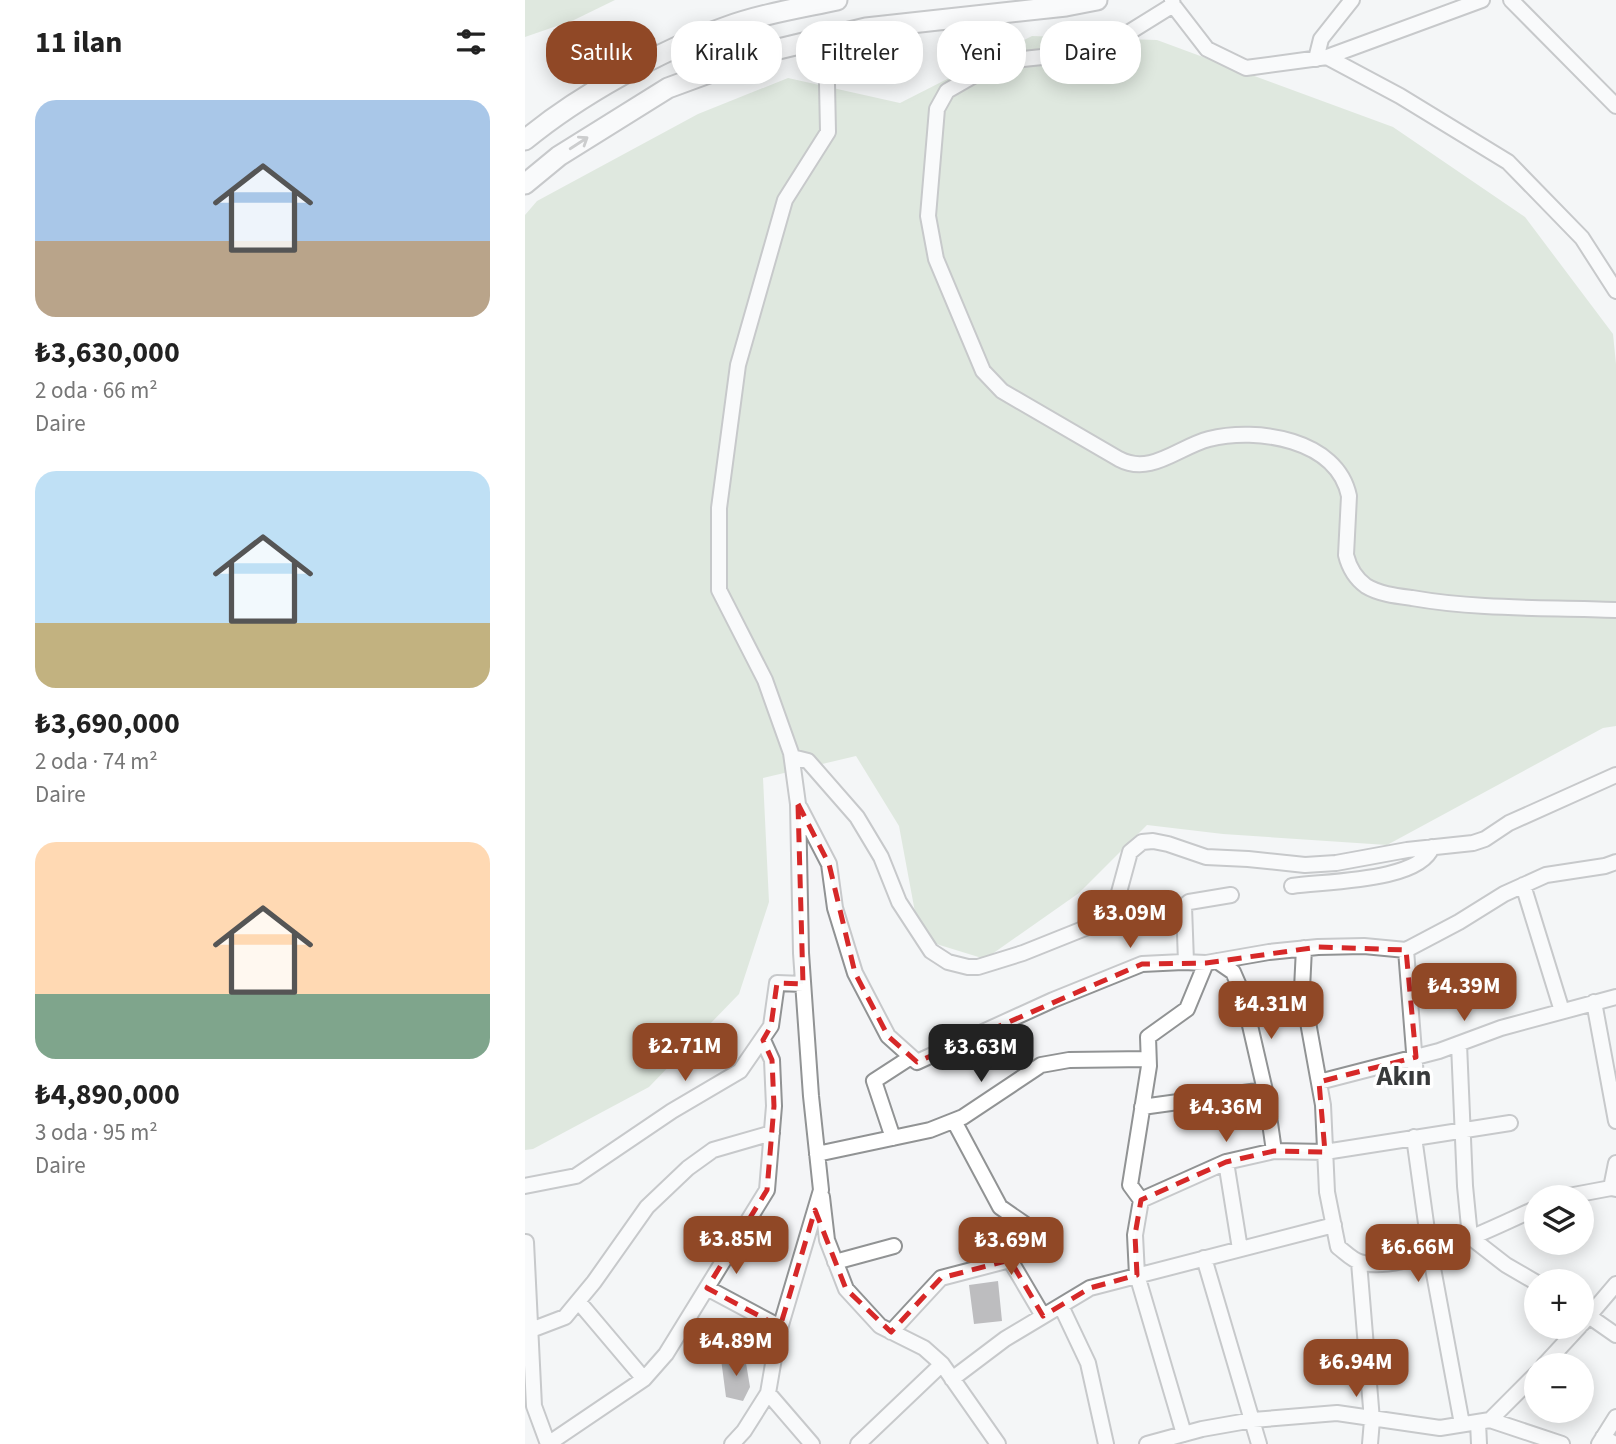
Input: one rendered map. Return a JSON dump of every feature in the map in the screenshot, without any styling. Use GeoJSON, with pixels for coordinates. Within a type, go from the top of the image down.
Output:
{"type":"FeatureCollection","features":[{"type":"Feature","properties":{"kind":"highway"},"geometry":{"type":"LineString","coordinates":[[525,140],[569,106],[669,52],[725,27],[837,0]]}},
{"type":"Feature","properties":{"kind":"highway"},"geometry":{"type":"LineString","coordinates":[[923,22],[1066,6],[1097,0]]}},
{"type":"Feature","properties":{"kind":"highway"},"geometry":{"type":"LineString","coordinates":[[525,184],[559,156],[668,89],[766,52],[796,44]]}},
{"type":"Feature","properties":{"kind":"street"},"geometry":{"type":"LineString","coordinates":[[1322,58],[1321,39],[1352,0]]}},
{"type":"Feature","properties":{"kind":"street"},"geometry":{"type":"LineString","coordinates":[[1482,0],[1322,58],[1246,68],[1207,49],[1172,2],[1098,51],[1023,59],[987,68],[947,91],[937,109],[928,216],[936,258],[983,370],[1002,391],[1119,459],[1133,465],[1156,462],[1178,450],[1211,439],[1244,435],[1275,438],[1319,454],[1341,473],[1349,496],[1348,562],[1359,580],[1373,590],[1459,605],[1616,610]]}},
{"type":"Feature","properties":{"kind":"street"},"geometry":{"type":"LineString","coordinates":[[1511,0],[1616,106]]}},
{"type":"Feature","properties":{"kind":"street"},"geometry":{"type":"LineString","coordinates":[[1322,58],[1400,96],[1508,162],[1582,238],[1616,291]]}},
{"type":"Feature","properties":{"kind":"street"},"geometry":{"type":"LineString","coordinates":[[827,84],[828,132],[785,200],[738,365],[719,508],[719,590],[765,680],[792,757],[798,804],[803,985],[827,1240],[846,1289],[880,1326],[924,1348],[942,1364],[998,1444]]}},
{"type":"Feature","properties":{"kind":"street"},"geometry":{"type":"LineString","coordinates":[[792,757],[808,761],[857,817],[881,857],[899,902],[931,951],[948,962],[968,967],[978,967],[1023,953],[1093,925],[1114,905],[1129,852],[1142,842],[1168,844],[1206,858],[1305,865],[1479,842],[1509,823],[1616,775]]}},
{"type":"Feature","properties":{"kind":"street"},"geometry":{"type":"LineString","coordinates":[[798,804],[829,864],[835,908],[855,973],[888,1037],[917,1062],[1053,1000],[1142,964],[1211,962],[1304,948],[1364,946],[1406,950],[1546,875],[1616,862]]}},
{"type":"Feature","properties":{"kind":"street"},"geometry":{"type":"LineString","coordinates":[[1292,886],[1380,876],[1422,861],[1430,854],[1432,847]]}},
{"type":"Feature","properties":{"kind":"street"},"geometry":{"type":"LineString","coordinates":[[1523,885],[1562,1011]]}},
{"type":"Feature","properties":{"kind":"street"},"geometry":{"type":"LineString","coordinates":[[1186,962],[1184,906],[1189,902],[1231,895]]}},
{"type":"Feature","properties":{"kind":"street"},"geometry":{"type":"LineString","coordinates":[[1304,948],[1302,989],[1323,1105],[1327,1192],[1338,1247],[1359,1262],[1376,1265],[1397,1262],[1451,1246],[1524,1214]]}},
{"type":"Feature","properties":{"kind":"street"},"geometry":{"type":"LineString","coordinates":[[1406,950],[1416,1077]]}},
{"type":"Feature","properties":{"kind":"street"},"geometry":{"type":"LineString","coordinates":[[1184,1434],[1137,1275],[1135,1235],[1141,1200],[1130,1185],[1148,1059],[1148,1037],[1187,1009],[1211,962]]}},
{"type":"Feature","properties":{"kind":"street"},"geometry":{"type":"LineString","coordinates":[[1211,962],[1233,972],[1243,995],[1265,1090],[1273,1151]]}},
{"type":"Feature","properties":{"kind":"street"},"geometry":{"type":"LineString","coordinates":[[525,1186],[576,1176],[672,1111],[740,1071],[771,1026],[777,984],[803,985]]}},
{"type":"Feature","properties":{"kind":"street"},"geometry":{"type":"LineString","coordinates":[[1319,1082],[1416,1057],[1501,1028],[1616,997]]}},
{"type":"Feature","properties":{"kind":"street"},"geometry":{"type":"LineString","coordinates":[[1594,1002],[1616,1121]]}},
{"type":"Feature","properties":{"kind":"street"},"geometry":{"type":"LineString","coordinates":[[526,1242],[531,1330],[530,1408],[548,1444],[644,1379],[666,1354],[767,1190],[775,1106],[772,1060],[763,1040]]}},
{"type":"Feature","properties":{"kind":"street"},"geometry":{"type":"LineString","coordinates":[[1459,1044],[1470,1237],[1524,1275]]}},
{"type":"Feature","properties":{"kind":"street"},"geometry":{"type":"LineString","coordinates":[[894,1138],[874,1081],[911,1057]]}},
{"type":"Feature","properties":{"kind":"street"},"geometry":{"type":"LineString","coordinates":[[817,1154],[930,1130],[954,1121],[1041,1065],[1069,1059],[1148,1059]]}},
{"type":"Feature","properties":{"kind":"street"},"geometry":{"type":"LineString","coordinates":[[1142,1107],[1265,1090]]}},
{"type":"Feature","properties":{"kind":"street"},"geometry":{"type":"LineString","coordinates":[[891,1332],[941,1278],[1010,1260],[1039,1234],[1000,1207],[954,1121]]}},
{"type":"Feature","properties":{"kind":"street"},"geometry":{"type":"LineString","coordinates":[[1141,1200],[1226,1162],[1273,1151],[1325,1153],[1510,1123]]}},
{"type":"Feature","properties":{"kind":"street"},"geometry":{"type":"LineString","coordinates":[[531,1330],[565,1317],[647,1207],[688,1168],[713,1150],[772,1133]]}},
{"type":"Feature","properties":{"kind":"street"},"geometry":{"type":"LineString","coordinates":[[1414,1138],[1430,1252],[1462,1424]]}},
{"type":"Feature","properties":{"kind":"street"},"geometry":{"type":"LineString","coordinates":[[1226,1162],[1240,1248]]}},
{"type":"Feature","properties":{"kind":"street"},"geometry":{"type":"LineString","coordinates":[[1594,1191],[1613,1188],[1616,1163]]}},
{"type":"Feature","properties":{"kind":"street"},"geometry":{"type":"LineString","coordinates":[[731,1444],[744,1431],[768,1393],[780,1327],[821,1190]]}},
{"type":"Feature","properties":{"kind":"street"},"geometry":{"type":"LineString","coordinates":[[952,1379],[1005,1339],[1090,1288],[1333,1225]]}},
{"type":"Feature","properties":{"kind":"street"},"geometry":{"type":"LineString","coordinates":[[835,1262],[894,1246]]}},
{"type":"Feature","properties":{"kind":"street"},"geometry":{"type":"LineString","coordinates":[[1204,1258],[1259,1444]]}},
{"type":"Feature","properties":{"kind":"street"},"geometry":{"type":"LineString","coordinates":[[1010,1260],[1043,1317]]}},
{"type":"Feature","properties":{"kind":"street"},"geometry":{"type":"LineString","coordinates":[[1359,1262],[1372,1420],[1370,1444]]}},
{"type":"Feature","properties":{"kind":"street"},"geometry":{"type":"LineString","coordinates":[[1594,1308],[1616,1284]]}},
{"type":"Feature","properties":{"kind":"street"},"geometry":{"type":"LineString","coordinates":[[707,1289],[780,1327]]}},
{"type":"Feature","properties":{"kind":"street"},"geometry":{"type":"LineString","coordinates":[[578,1301],[644,1379]]}},
{"type":"Feature","properties":{"kind":"street"},"geometry":{"type":"LineString","coordinates":[[1061,1306],[1088,1363],[1106,1444]]}},
{"type":"Feature","properties":{"kind":"street"},"geometry":{"type":"LineString","coordinates":[[1594,1325],[1616,1335]]}},
{"type":"Feature","properties":{"kind":"street"},"geometry":{"type":"LineString","coordinates":[[1554,1353],[1567,1339]]}},
{"type":"Feature","properties":{"kind":"street"},"geometry":{"type":"LineString","coordinates":[[858,1444],[942,1364]]}},
{"type":"Feature","properties":{"kind":"street"},"geometry":{"type":"LineString","coordinates":[[1479,1444],[1484,1421],[1524,1385]]}},
{"type":"Feature","properties":{"kind":"street"},"geometry":{"type":"LineString","coordinates":[[768,1393],[811,1444]]}},
{"type":"Feature","properties":{"kind":"street"},"geometry":{"type":"LineString","coordinates":[[1147,1444],[1253,1420],[1337,1413],[1440,1428],[1484,1421],[1562,1444]]}},
{"type":"Feature","properties":{"kind":"street"},"geometry":{"type":"LineString","coordinates":[[1607,1442],[1616,1417]]}},
{"type":"Feature","properties":{"kind":"street"},"geometry":{"type":"LineString","coordinates":[[1440,1428],[1440,1444]]}},
{"type":"Feature","properties":{"kind":"highlighted area"},"geometry":{"type":"Polygon","coordinates":[[[798,804],[829,864],[855,973],[888,1036],[917,1062],[1142,964],[1206,963],[1318,947],[1406,950],[1416,1057],[1319,1082],[1325,1152],[1274,1151],[1226,1162],[1141,1200],[1135,1235],[1137,1275],[1090,1288],[1043,1316],[1010,1260],[941,1278],[891,1332],[846,1289],[815,1210],[780,1327],[707,1288],[767,1190],[774,1106],[772,1060],[763,1040],[771,1026],[777,983],[803,984],[798,804]]]}},
{"type":"Feature","properties":{"kind":"green space"},"geometry":{"type":"Polygon","coordinates":[[[525,0],[615,0],[571,21],[546,21],[546,30],[525,37],[525,0]]]}},
{"type":"Feature","properties":{"kind":"green space"},"geometry":{"type":"Polygon","coordinates":[[[1040,36],[1040,84],[1141,84],[1141,39],[1157,40],[1393,127],[1525,217],[1613,334],[1616,364],[1616,726],[1603,728],[1387,845],[1223,834],[1147,825],[1079,893],[985,959],[920,939],[899,826],[856,756],[763,778],[769,902],[739,994],[649,1087],[533,1149],[525,1150],[525,215],[537,201],[698,114],[773,84],[782,84],[782,80],[788,78],[796,80],[796,84],[815,84],[900,103],[937,84],[1026,84],[1026,39],[1040,36]]]}},
{"type":"Feature","properties":{"kind":"building"},"geometry":{"type":"Polygon","coordinates":[[[998,1281],[1002,1321],[974,1324],[969,1285],[998,1281]]]}},
{"type":"Feature","properties":{"kind":"building"},"geometry":{"type":"Polygon","coordinates":[[[745,1357],[750,1387],[743,1401],[726,1397],[721,1359],[745,1357]]]}},
{"type":"Feature","properties":{"kind":"district","name":"Akın"},"geometry":{"type":"Point","coordinates":[1404,1076]}}]}
